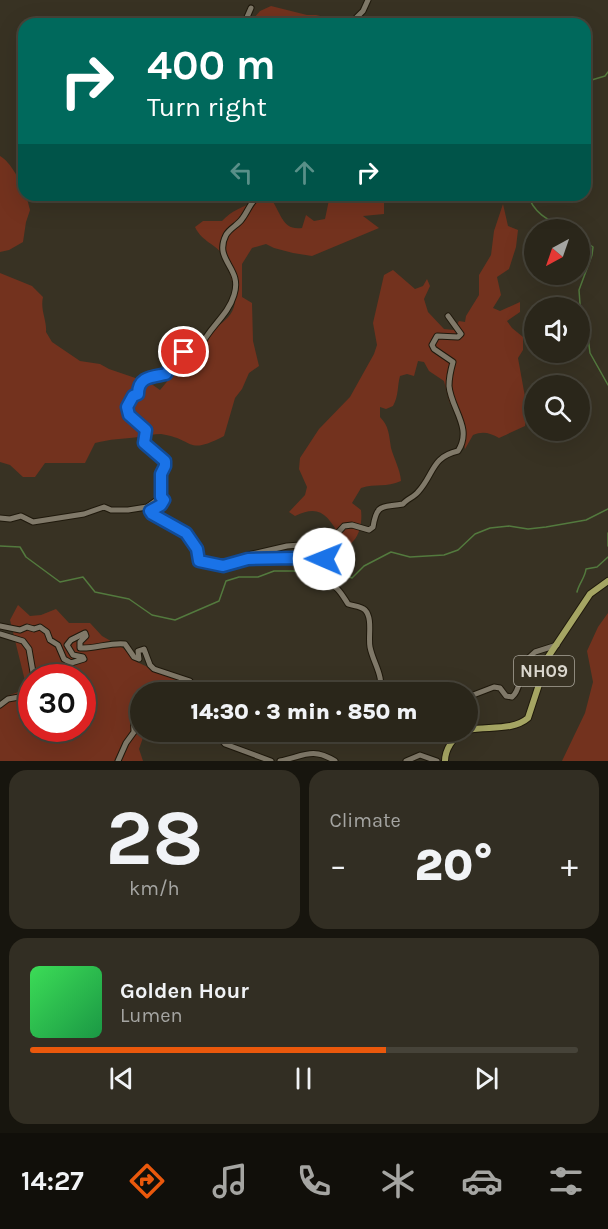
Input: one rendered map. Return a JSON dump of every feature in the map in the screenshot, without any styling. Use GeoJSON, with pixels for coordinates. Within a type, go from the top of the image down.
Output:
{"type":"FeatureCollection","features":[{"type":"Feature","properties":{"kind":"main road","name":"NH09"},"geometry":{"type":"LineString","coordinates":[[478,728],[515,726],[528,718],[548,657],[590,594],[608,581]]}},
{"type":"Feature","properties":{"kind":"main road"},"geometry":{"type":"LineString","coordinates":[[445,761],[452,742]]}},
{"type":"Feature","properties":{"kind":"street"},"geometry":{"type":"LineString","coordinates":[[357,18],[368,0]]}},
{"type":"Feature","properties":{"kind":"street"},"geometry":{"type":"LineString","coordinates":[[247,18],[251,8]]}},
{"type":"Feature","properties":{"kind":"street"},"geometry":{"type":"LineString","coordinates":[[253,201],[239,223],[227,232],[223,243],[223,255],[235,273],[236,282],[229,308],[205,334],[200,348],[190,348],[177,356],[166,374],[152,375],[143,380],[138,388],[138,394],[133,396],[127,407],[129,415],[146,430],[144,443],[165,461],[161,474],[161,497],[164,500],[161,505],[150,511],[163,521],[179,527],[190,537],[197,549],[199,561],[223,566],[248,559],[295,558],[304,562],[322,562],[328,552],[335,553],[325,576],[325,582],[334,585],[342,592],[348,604],[367,611],[370,646],[382,682]]}},
{"type":"Feature","properties":{"kind":"street"},"geometry":{"type":"LineString","coordinates":[[248,559],[248,555],[269,549],[313,544],[335,536],[344,526],[352,525],[369,530],[373,527],[374,518],[381,507],[403,504],[408,498],[417,494],[437,462],[444,456],[458,451],[462,445],[463,423],[449,386],[453,362],[434,349],[432,345],[437,336],[458,337],[461,334],[448,316]]}},
{"type":"Feature","properties":{"kind":"street"},"geometry":{"type":"LineString","coordinates":[[0,518],[10,519],[21,516],[33,522],[84,514],[104,507],[111,510],[128,510],[147,507],[161,497]]}},
{"type":"Feature","properties":{"kind":"street"},"geometry":{"type":"LineString","coordinates":[[0,626],[20,630],[27,627],[43,628],[50,640],[58,645],[64,659],[71,663],[84,659],[73,655],[67,645],[71,640],[85,633],[86,636],[80,642],[80,648],[105,646],[117,642],[125,644],[134,657],[139,659],[138,651],[144,649],[154,669],[189,682]]}},
{"type":"Feature","properties":{"kind":"street"},"geometry":{"type":"LineString","coordinates":[[0,634],[23,641],[29,649],[32,664]]}},
{"type":"Feature","properties":{"kind":"street"},"geometry":{"type":"LineString","coordinates":[[526,668],[524,662],[530,655],[557,645]]}},
{"type":"Feature","properties":{"kind":"street"},"geometry":{"type":"LineString","coordinates":[[478,693],[494,687],[500,688],[506,696],[512,697],[516,694],[521,673],[526,668],[545,668]]}},
{"type":"Feature","properties":{"kind":"street"},"geometry":{"type":"LineString","coordinates":[[0,705],[8,699],[18,697]]}},
{"type":"Feature","properties":{"kind":"street"},"geometry":{"type":"LineString","coordinates":[[118,761],[130,738]]}},
{"type":"Feature","properties":{"kind":"street"},"geometry":{"type":"LineString","coordinates":[[223,742],[272,761]]}},
{"type":"Feature","properties":{"kind":"street"},"geometry":{"type":"LineString","coordinates":[[280,761],[310,752],[322,753],[334,761]]}},
{"type":"Feature","properties":{"kind":"street"},"geometry":{"type":"LineString","coordinates":[[406,761],[420,754],[437,761]]}},
{"type":"Feature","properties":{"kind":"shaded area"},"geometry":{"type":"Polygon","coordinates":[[[271,6],[329,18],[254,18],[260,11],[271,6]]]}},
{"type":"Feature","properties":{"kind":"shaded area"},"geometry":{"type":"Polygon","coordinates":[[[0,156],[8,163],[18,179],[18,201],[28,201],[30,210],[23,242],[0,252],[0,156]]]}},
{"type":"Feature","properties":{"kind":"shaded area"},"geometry":{"type":"Polygon","coordinates":[[[262,201],[272,201],[290,227],[302,228],[306,215],[314,221],[325,219],[329,201],[384,201],[384,214],[363,216],[379,228],[312,256],[293,253],[266,244],[252,248],[242,264],[242,297],[252,303],[253,341],[259,366],[249,373],[235,398],[224,436],[203,445],[191,444],[161,434],[95,443],[85,463],[45,463],[35,477],[23,477],[10,465],[0,462],[0,273],[32,286],[43,297],[46,332],[52,342],[80,361],[100,364],[150,383],[160,390],[170,378],[172,370],[178,365],[205,354],[207,342],[212,333],[231,314],[234,306],[235,294],[225,258],[201,236],[195,227],[203,221],[222,221],[232,212],[262,201]]]}},
{"type":"Feature","properties":{"kind":"shaded area"},"geometry":{"type":"Polygon","coordinates":[[[503,204],[508,226],[518,230],[516,247],[509,269],[497,277],[501,295],[493,308],[500,311],[520,302],[520,312],[507,321],[523,337],[523,350],[518,358],[524,391],[524,426],[499,438],[486,433],[473,435],[465,449],[460,425],[449,401],[444,381],[429,371],[424,362],[418,361],[414,376],[407,374],[400,376],[393,406],[386,409],[380,407],[380,417],[388,431],[401,481],[361,488],[352,503],[361,510],[360,529],[354,540],[344,547],[337,548],[340,536],[327,517],[311,511],[295,516],[289,512],[305,495],[307,487],[299,469],[300,458],[319,429],[350,397],[374,354],[377,345],[373,323],[384,275],[393,270],[415,289],[423,286],[427,279],[430,286],[424,299],[428,312],[444,329],[454,330],[459,321],[465,322],[466,316],[479,295],[479,275],[491,255],[494,231],[503,204]]]}},
{"type":"Feature","properties":{"kind":"shaded area"},"geometry":{"type":"Polygon","coordinates":[[[18,605],[30,616],[41,615],[56,609],[69,623],[90,623],[102,636],[123,648],[137,662],[185,682],[130,682],[130,742],[141,742],[139,749],[143,761],[0,761],[0,709],[7,696],[18,692],[18,742],[96,742],[96,664],[21,664],[10,620],[18,605]]]}},
{"type":"Feature","properties":{"kind":"shaded area"},"geometry":{"type":"Polygon","coordinates":[[[608,613],[608,761],[562,761],[585,713],[593,682],[587,651],[598,627],[608,613]]]}},
{"type":"Feature","properties":{"kind":"waterway"},"geometry":{"type":"LineString","coordinates":[[591,80],[605,76],[608,72]]}},
{"type":"Feature","properties":{"kind":"waterway"},"geometry":{"type":"LineString","coordinates":[[531,201],[534,208],[549,219]]}},
{"type":"Feature","properties":{"kind":"waterway"},"geometry":{"type":"LineString","coordinates":[[590,245],[593,247],[590,260]]}},
{"type":"Feature","properties":{"kind":"waterway"},"geometry":{"type":"LineString","coordinates":[[581,285],[580,304],[590,353],[608,385]]}},
{"type":"Feature","properties":{"kind":"waterway"},"geometry":{"type":"LineString","coordinates":[[329,573],[336,572],[352,578],[364,566],[391,552],[410,557],[444,555],[458,550],[475,534],[490,528],[546,527],[586,520],[608,509]]}},
{"type":"Feature","properties":{"kind":"waterway"},"geometry":{"type":"LineString","coordinates":[[608,533],[608,546]]}},
{"type":"Feature","properties":{"kind":"waterway"},"geometry":{"type":"LineString","coordinates":[[0,546],[20,547],[26,557],[60,582],[83,577],[95,592],[129,599],[152,615],[175,620],[219,601],[226,581],[239,577],[258,577],[274,571],[294,571],[321,577],[325,575]]}},
{"type":"Feature","properties":{"kind":"waterway"},"geometry":{"type":"LineString","coordinates":[[577,592],[586,569],[597,567],[608,557]]}},
{"type":"Feature","properties":{"kind":"route"},"geometry":{"type":"LineString","coordinates":[[184,352],[177,356],[166,374],[152,375],[143,380],[138,388],[138,394],[133,396],[127,407],[129,415],[146,430],[144,443],[165,461],[161,474],[161,497],[164,500],[161,505],[150,511],[152,514],[171,526],[179,527],[190,537],[197,549],[199,561],[223,566],[248,559],[295,558],[304,562],[322,562],[324,559]]}}]}
